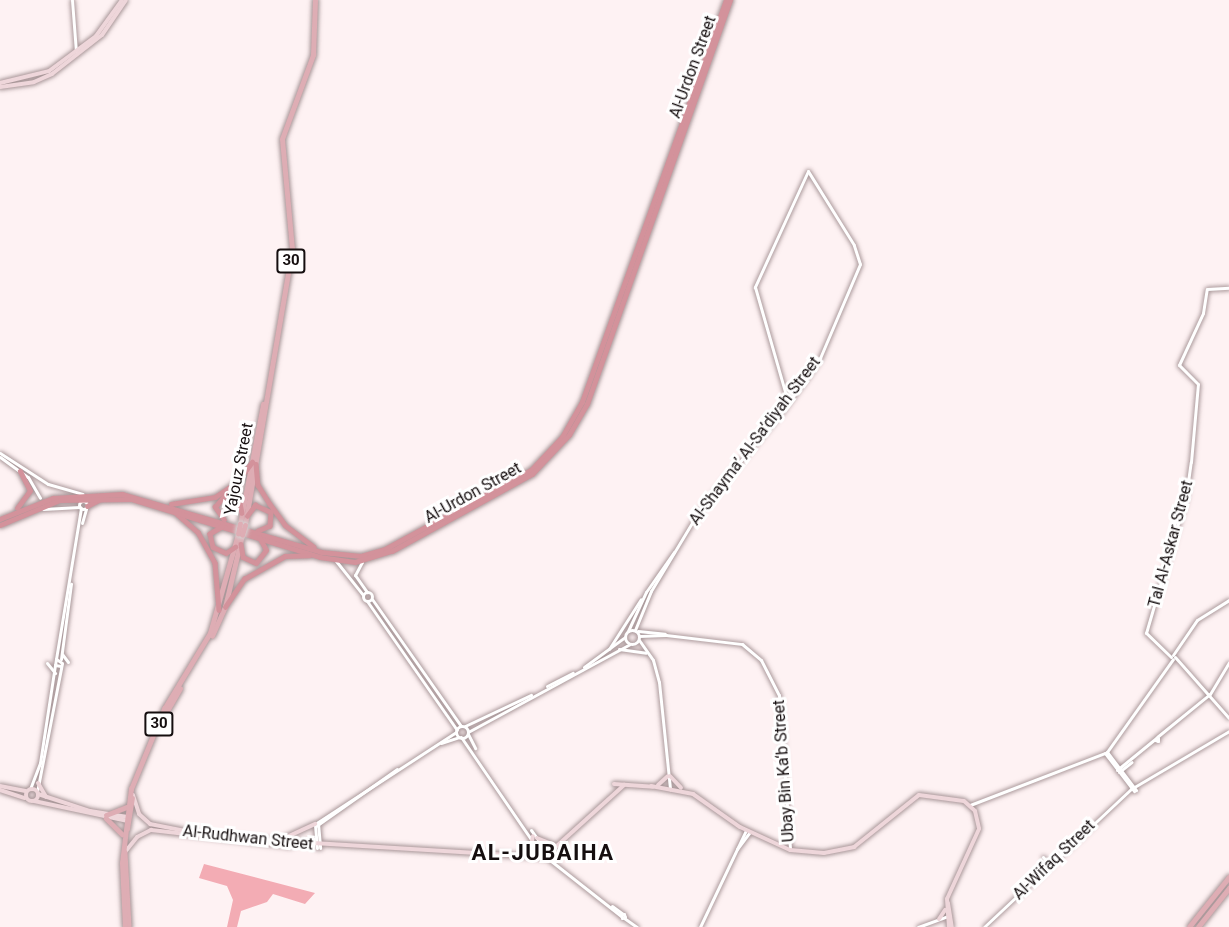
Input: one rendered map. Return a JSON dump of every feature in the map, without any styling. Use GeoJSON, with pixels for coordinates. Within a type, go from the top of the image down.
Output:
{"type":"FeatureCollection","features":[{"type":"Feature","properties":{"kind":"highway","name":"Al-Urdon Street"},"geometry":{"type":"LineString","coordinates":[[0,519],[45,500],[83,494],[122,494],[254,533],[335,560],[366,560],[392,551],[539,469],[583,412],[611,339],[728,0]]}},
{"type":"Feature","properties":{"kind":"highway","name":"Al-Urdon Street"},"geometry":{"type":"LineString","coordinates":[[321,554],[350,557],[376,553],[531,470],[574,420],[728,0]]}},
{"type":"Feature","properties":{"kind":"highway"},"geometry":{"type":"LineString","coordinates":[[612,313],[614,320],[629,283]]}},
{"type":"Feature","properties":{"kind":"highway"},"geometry":{"type":"LineString","coordinates":[[595,365],[610,326],[611,339]]}},
{"type":"Feature","properties":{"kind":"highway"},"geometry":{"type":"LineString","coordinates":[[166,506],[215,497],[237,482],[254,463]]}},
{"type":"Feature","properties":{"kind":"highway"},"geometry":{"type":"LineString","coordinates":[[254,463],[258,485],[270,504],[300,538],[321,554]]}},
{"type":"Feature","properties":{"kind":"highway"},"geometry":{"type":"LineString","coordinates":[[13,512],[30,491],[20,471]]}},
{"type":"Feature","properties":{"kind":"highway"},"geometry":{"type":"LineString","coordinates":[[235,547],[223,553],[210,543],[212,532],[228,525],[215,510],[222,497],[237,497],[244,515],[258,505],[272,514],[268,528],[254,533],[266,546],[259,561],[245,560],[240,544]]}},
{"type":"Feature","properties":{"kind":"highway"},"geometry":{"type":"LineString","coordinates":[[87,506],[107,498]]}},
{"type":"Feature","properties":{"kind":"highway","name":"Al-Urdon Street"},"geometry":{"type":"LineString","coordinates":[[0,525],[46,504],[107,498],[166,506]]}},
{"type":"Feature","properties":{"kind":"highway"},"geometry":{"type":"LineString","coordinates":[[166,506],[190,522],[208,549],[218,573],[222,609]]}},
{"type":"Feature","properties":{"kind":"highway"},"geometry":{"type":"LineString","coordinates":[[222,609],[242,581],[282,557],[321,554]]}},
{"type":"Feature","properties":{"kind":"main road"},"geometry":{"type":"LineString","coordinates":[[0,85],[44,78],[97,38],[124,0]]}},
{"type":"Feature","properties":{"kind":"main road","name":"Yajouz Street"},"geometry":{"type":"LineString","coordinates":[[127,927],[125,852],[127,807],[150,738],[222,609],[242,525],[290,244],[279,141],[312,52],[314,0]]}},
{"type":"Feature","properties":{"kind":"main road"},"geometry":{"type":"LineString","coordinates":[[8,84],[41,76],[97,38]]}},
{"type":"Feature","properties":{"kind":"main road","name":"Yajouz Street"},"geometry":{"type":"LineString","coordinates":[[127,927],[123,837],[133,795],[158,726],[222,609],[240,544],[240,534]]}},
{"type":"Feature","properties":{"kind":"main road"},"geometry":{"type":"LineString","coordinates":[[653,786],[669,775],[681,788],[748,831],[790,850],[849,850],[908,801],[924,794],[948,797],[970,805],[978,819],[978,833],[939,919]]}},
{"type":"Feature","properties":{"kind":"main road"},"geometry":{"type":"LineString","coordinates":[[38,783],[48,800]]}},
{"type":"Feature","properties":{"kind":"main road"},"geometry":{"type":"LineString","coordinates":[[614,794],[613,785],[681,788]]}},
{"type":"Feature","properties":{"kind":"main road","name":"Al-Rudhwan Street"},"geometry":{"type":"LineString","coordinates":[[238,841],[283,846],[519,855],[544,853],[622,787]]}},
{"type":"Feature","properties":{"kind":"main road"},"geometry":{"type":"LineString","coordinates":[[0,788],[29,790],[48,800],[106,816],[116,823],[123,837]]}},
{"type":"Feature","properties":{"kind":"main road"},"geometry":{"type":"LineString","coordinates":[[0,788],[34,801],[127,819]]}},
{"type":"Feature","properties":{"kind":"main road"},"geometry":{"type":"LineString","coordinates":[[669,788],[707,803]]}},
{"type":"Feature","properties":{"kind":"main road"},"geometry":{"type":"LineString","coordinates":[[26,798],[29,790]]}},
{"type":"Feature","properties":{"kind":"main road"},"geometry":{"type":"LineString","coordinates":[[34,801],[38,793]]}},
{"type":"Feature","properties":{"kind":"main road"},"geometry":{"type":"LineString","coordinates":[[133,795],[139,814],[154,828]]}},
{"type":"Feature","properties":{"kind":"main road"},"geometry":{"type":"LineString","coordinates":[[106,816],[127,807]]}},
{"type":"Feature","properties":{"kind":"main road"},"geometry":{"type":"LineString","coordinates":[[274,842],[317,824]]}},
{"type":"Feature","properties":{"kind":"main road","name":"Al-Rudhwan Street"},"geometry":{"type":"LineString","coordinates":[[154,828],[160,827],[229,840]]}},
{"type":"Feature","properties":{"kind":"main road"},"geometry":{"type":"LineString","coordinates":[[125,852],[140,834],[154,828],[238,841]]}},
{"type":"Feature","properties":{"kind":"main road"},"geometry":{"type":"LineString","coordinates":[[530,854],[535,837],[554,845]]}},
{"type":"Feature","properties":{"kind":"main road","name":"Al-Rudhwan Street"},"geometry":{"type":"LineString","coordinates":[[519,855],[544,853],[563,839]]}},
{"type":"Feature","properties":{"kind":"main road","name":"Al-Rudhwan Street"},"geometry":{"type":"LineString","coordinates":[[238,841],[319,847]]}},
{"type":"Feature","properties":{"kind":"main road"},"geometry":{"type":"LineString","coordinates":[[1189,927],[1229,877]]}},
{"type":"Feature","properties":{"kind":"main road"},"geometry":{"type":"LineString","coordinates":[[1198,927],[1229,888]]}},
{"type":"Feature","properties":{"kind":"main road"},"geometry":{"type":"LineString","coordinates":[[948,918],[951,891]]}},
{"type":"Feature","properties":{"kind":"main road"},"geometry":{"type":"LineString","coordinates":[[945,909],[951,927]]}},
{"type":"Feature","properties":{"kind":"street"},"geometry":{"type":"LineString","coordinates":[[72,0],[76,52]]}},
{"type":"Feature","properties":{"kind":"street"},"geometry":{"type":"LineString","coordinates":[[75,38],[86,45]]}},
{"type":"Feature","properties":{"kind":"street","name":"Al-Shayma’ Al-Sa’diyah Street"},"geometry":{"type":"LineString","coordinates":[[636,631],[647,598],[699,511],[788,402],[826,347],[860,264],[854,245],[808,171],[755,287],[788,402]]}},
{"type":"Feature","properties":{"kind":"street","name":"Tal Al-Askar Street"},"geometry":{"type":"LineString","coordinates":[[1173,657],[1146,633],[1187,493],[1197,382],[1179,365],[1203,314],[1207,288],[1212,286],[1229,288]]}},
{"type":"Feature","properties":{"kind":"street"},"geometry":{"type":"LineString","coordinates":[[0,455],[20,471],[40,498]]}},
{"type":"Feature","properties":{"kind":"street"},"geometry":{"type":"LineString","coordinates":[[0,455],[48,484],[83,494]]}},
{"type":"Feature","properties":{"kind":"street"},"geometry":{"type":"LineString","coordinates":[[81,524],[80,508],[83,502],[87,506]]}},
{"type":"Feature","properties":{"kind":"street"},"geometry":{"type":"LineString","coordinates":[[44,509],[87,506]]}},
{"type":"Feature","properties":{"kind":"street"},"geometry":{"type":"LineString","coordinates":[[29,790],[40,763],[57,673],[61,666],[61,648],[71,582],[81,524],[87,506]]}},
{"type":"Feature","properties":{"kind":"street","name":"Al-Shayma’ Al-Sa’diyah Street"},"geometry":{"type":"LineString","coordinates":[[625,637],[645,596],[675,550]]}},
{"type":"Feature","properties":{"kind":"street"},"geometry":{"type":"LineString","coordinates":[[335,560],[372,599],[468,733],[544,853],[637,927]]}},
{"type":"Feature","properties":{"kind":"street"},"geometry":{"type":"LineString","coordinates":[[366,560],[355,571],[367,602],[460,737],[535,837]]}},
{"type":"Feature","properties":{"kind":"street"},"geometry":{"type":"LineString","coordinates":[[38,793],[57,673],[55,665],[71,582]]}},
{"type":"Feature","properties":{"kind":"street"},"geometry":{"type":"LineString","coordinates":[[610,651],[645,596]]}},
{"type":"Feature","properties":{"kind":"street"},"geometry":{"type":"LineString","coordinates":[[367,602],[372,599]]}},
{"type":"Feature","properties":{"kind":"street"},"geometry":{"type":"LineString","coordinates":[[970,805],[1106,753],[1173,657],[1207,613],[1229,600]]}},
{"type":"Feature","properties":{"kind":"street"},"geometry":{"type":"LineString","coordinates":[[628,630],[666,635]]}},
{"type":"Feature","properties":{"kind":"street"},"geometry":{"type":"LineString","coordinates":[[636,631],[653,662],[669,788]]}},
{"type":"Feature","properties":{"kind":"street"},"geometry":{"type":"LineString","coordinates":[[610,651],[632,644],[639,638],[666,635]]}},
{"type":"Feature","properties":{"kind":"street","name":"Ubay Bin Ka‘b Street"},"geometry":{"type":"LineString","coordinates":[[666,635],[726,645],[745,644],[761,660],[778,691],[790,850]]}},
{"type":"Feature","properties":{"kind":"street"},"geometry":{"type":"LineString","coordinates":[[317,824],[405,764],[468,733],[601,658],[625,637],[646,653],[653,662]]}},
{"type":"Feature","properties":{"kind":"street"},"geometry":{"type":"LineString","coordinates":[[610,651],[627,647],[646,653]]}},
{"type":"Feature","properties":{"kind":"street"},"geometry":{"type":"LineString","coordinates":[[57,673],[67,662],[61,648]]}},
{"type":"Feature","properties":{"kind":"street"},"geometry":{"type":"LineString","coordinates":[[1173,657],[1210,694],[1229,718]]}},
{"type":"Feature","properties":{"kind":"street"},"geometry":{"type":"LineString","coordinates":[[317,824],[463,726],[601,658]]}},
{"type":"Feature","properties":{"kind":"street"},"geometry":{"type":"LineString","coordinates":[[56,659],[61,659]]}},
{"type":"Feature","properties":{"kind":"street"},"geometry":{"type":"LineString","coordinates":[[1119,771],[1210,694],[1229,662]]}},
{"type":"Feature","properties":{"kind":"street"},"geometry":{"type":"LineString","coordinates":[[47,663],[57,673]]}},
{"type":"Feature","properties":{"kind":"street"},"geometry":{"type":"LineString","coordinates":[[55,665],[61,666]]}},
{"type":"Feature","properties":{"kind":"street","name":"Al-Wifaq Street"},"geometry":{"type":"LineString","coordinates":[[984,927],[1125,795],[1229,731]]}},
{"type":"Feature","properties":{"kind":"street"},"geometry":{"type":"LineString","coordinates":[[1106,753],[1133,789]]}},
{"type":"Feature","properties":{"kind":"street"},"geometry":{"type":"LineString","coordinates":[[317,824],[320,835],[319,847]]}},
{"type":"Feature","properties":{"kind":"street"},"geometry":{"type":"LineString","coordinates":[[700,927],[748,831]]}},
{"type":"Feature","properties":{"kind":"street"},"geometry":{"type":"LineString","coordinates":[[1043,857],[1049,864]]}},
{"type":"Feature","properties":{"kind":"street"},"geometry":{"type":"LineString","coordinates":[[933,922],[948,918]]}},
{"type":"Feature","properties":{"kind":"street"},"geometry":{"type":"LineString","coordinates":[[918,927],[948,918]]}},
{"type":"Feature","properties":{"kind":"shaded area"},"geometry":{"type":"Polygon","coordinates":[[[204,864],[315,893],[305,904],[273,894],[267,902],[241,911],[237,927],[227,927],[233,900],[227,886],[199,878],[204,864]]]}},
{"type":"Feature","properties":{"kind":"district","name":"AL-JUBAIHA"},"geometry":{"type":"Point","coordinates":[543,853]}}]}
